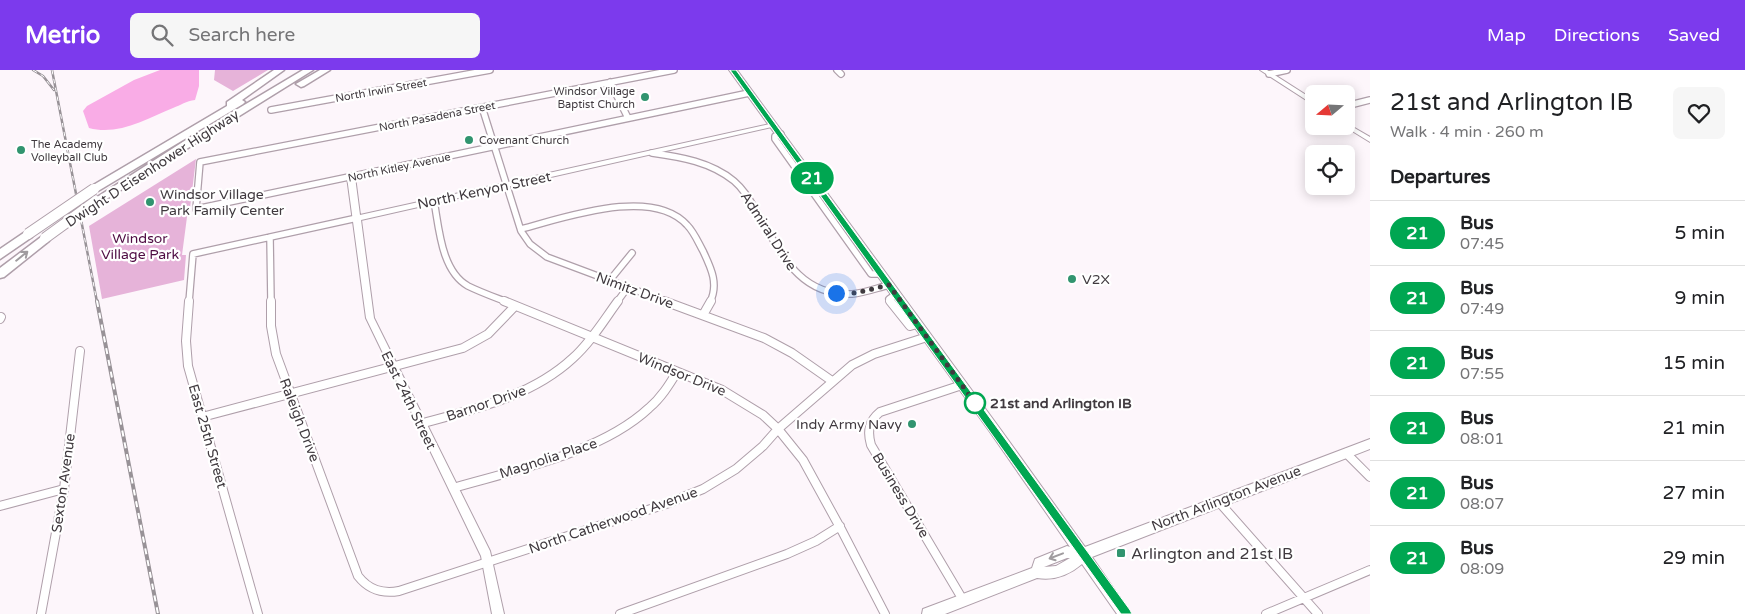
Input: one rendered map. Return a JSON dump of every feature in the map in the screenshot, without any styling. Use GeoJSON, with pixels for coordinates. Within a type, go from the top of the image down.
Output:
{"type":"FeatureCollection","features":[{"type":"Feature","properties":{"kind":"highway"},"geometry":{"type":"LineString","coordinates":[[204,123],[280,70]]}},
{"type":"Feature","properties":{"kind":"highway","name":"Dwight D Eisenhower Highway"},"geometry":{"type":"LineString","coordinates":[[0,256],[28,234],[94,189],[294,70]]}},
{"type":"Feature","properties":{"kind":"highway","name":"Dwight D Eisenhower Highway"},"geometry":{"type":"LineString","coordinates":[[0,274],[45,238],[96,202],[192,140],[309,70]]}},
{"type":"Feature","properties":{"kind":"highway"},"geometry":{"type":"LineString","coordinates":[[121,186],[326,70]]}},
{"type":"Feature","properties":{"kind":"main road"},"geometry":{"type":"LineString","coordinates":[[733,70],[962,385],[1125,614]]}},
{"type":"Feature","properties":{"kind":"main road","name":"North Arlington Avenue"},"geometry":{"type":"LineString","coordinates":[[928,614],[1037,572],[1047,575],[1075,564],[1083,554],[1370,444]]}},
{"type":"Feature","properties":{"kind":"street","name":"North Irwin Street"},"geometry":{"type":"LineString","coordinates":[[271,110],[490,70]]}},
{"type":"Feature","properties":{"kind":"street","name":"North Pasadena Street"},"geometry":{"type":"LineString","coordinates":[[196,209],[200,162],[611,84],[674,70]]}},
{"type":"Feature","properties":{"kind":"street"},"geometry":{"type":"LineString","coordinates":[[1263,70],[1305,97]]}},
{"type":"Feature","properties":{"kind":"street"},"geometry":{"type":"LineString","coordinates":[[1269,74],[1287,70]]}},
{"type":"Feature","properties":{"kind":"street"},"geometry":{"type":"LineString","coordinates":[[611,84],[628,118]]}},
{"type":"Feature","properties":{"kind":"street","name":"North Kitley Avenue"},"geometry":{"type":"LineString","coordinates":[[196,209],[749,92]]}},
{"type":"Feature","properties":{"kind":"street"},"geometry":{"type":"LineString","coordinates":[[1355,104],[1370,100]]}},
{"type":"Feature","properties":{"kind":"street","name":"Nimitz Drive"},"geometry":{"type":"LineString","coordinates":[[482,108],[521,229],[529,243],[543,254],[773,343],[803,360],[832,381]]}},
{"type":"Feature","properties":{"kind":"street","name":"North Kenyon Street"},"geometry":{"type":"LineString","coordinates":[[193,254],[774,125]]}},
{"type":"Feature","properties":{"kind":"street"},"geometry":{"type":"LineString","coordinates":[[1355,131],[1370,140]]}},
{"type":"Feature","properties":{"kind":"street","name":"Admiral Drive"},"geometry":{"type":"LineString","coordinates":[[652,153],[704,163],[734,181],[745,193],[792,270],[807,283],[823,290],[841,294],[861,292],[889,285]]}},
{"type":"Feature","properties":{"kind":"street","name":"East 24th Street"},"geometry":{"type":"LineString","coordinates":[[352,176],[369,312],[373,326],[486,555],[498,614]]}},
{"type":"Feature","properties":{"kind":"street","name":"Windsor Drive"},"geometry":{"type":"LineString","coordinates":[[434,201],[446,260],[453,274],[471,288],[732,395],[778,429],[807,464],[885,614]]}},
{"type":"Feature","properties":{"kind":"street"},"geometry":{"type":"LineString","coordinates":[[521,229],[624,205],[648,206],[669,212],[682,220],[692,231],[715,276],[714,294],[703,315]]}},
{"type":"Feature","properties":{"kind":"street","name":"Raleigh Drive"},"geometry":{"type":"LineString","coordinates":[[270,238],[271,336],[276,354],[358,576],[364,585],[374,590]]}},
{"type":"Feature","properties":{"kind":"street"},"geometry":{"type":"LineString","coordinates":[[610,280],[632,253]]}},
{"type":"Feature","properties":{"kind":"street","name":"East 25th Street"},"geometry":{"type":"LineString","coordinates":[[193,254],[186,345],[190,371],[258,614]]}},
{"type":"Feature","properties":{"kind":"street","name":"Barnor Drive"},"geometry":{"type":"LineString","coordinates":[[420,424],[501,401],[524,392],[563,367],[591,337],[628,287]]}},
{"type":"Feature","properties":{"kind":"street"},"geometry":{"type":"LineString","coordinates":[[202,417],[461,348],[476,342],[492,331],[514,306]]}},
{"type":"Feature","properties":{"kind":"street","name":"North Catherwood Avenue"},"geometry":{"type":"LineString","coordinates":[[374,590],[388,593],[399,591],[695,493],[721,479],[742,464],[763,446],[778,429],[850,366],[864,358],[927,337]]}},
{"type":"Feature","properties":{"kind":"street","name":"Sexton Avenue"},"geometry":{"type":"LineString","coordinates":[[41,614],[64,489],[80,351]]}},
{"type":"Feature","properties":{"kind":"street","name":"Magnolia Place"},"geometry":{"type":"LineString","coordinates":[[453,488],[580,450],[607,438],[627,426],[646,411],[661,396],[677,372]]}},
{"type":"Feature","properties":{"kind":"street","name":"Business Drive"},"geometry":{"type":"LineString","coordinates":[[962,385],[880,412],[871,421],[868,435],[871,445],[963,600]]}},
{"type":"Feature","properties":{"kind":"street"},"geometry":{"type":"LineString","coordinates":[[1346,453],[1370,477]]}},
{"type":"Feature","properties":{"kind":"street"},"geometry":{"type":"LineString","coordinates":[[0,506],[64,489]]}},
{"type":"Feature","properties":{"kind":"street"},"geometry":{"type":"LineString","coordinates":[[1219,502],[1318,614]]}},
{"type":"Feature","properties":{"kind":"street"},"geometry":{"type":"LineString","coordinates":[[620,614],[784,556],[816,541],[840,526]]}},
{"type":"Feature","properties":{"kind":"street"},"geometry":{"type":"LineString","coordinates":[[1266,614],[1370,570]]}},
{"type":"Feature","properties":{"kind":"green space"},"geometry":{"type":"Polygon","coordinates":[[[215,70],[268,70],[233,91],[214,80],[215,70]]]}},
{"type":"Feature","properties":{"kind":"green space","name":"Windsor Village Park"},"geometry":{"type":"Polygon","coordinates":[[[196,159],[182,255],[186,255],[184,280],[102,299],[89,226],[196,159]]]}},
{"type":"Feature","properties":{"kind":"shaded area"},"geometry":{"type":"Polygon","coordinates":[[[160,70],[199,70],[199,86],[195,100],[121,128],[100,130],[89,128],[83,111],[87,106],[134,80],[160,70]]]}},
{"type":"Feature","properties":{"kind":"railway"},"geometry":{"type":"LineString","coordinates":[[33,70],[43,76],[54,90]]}},
{"type":"Feature","properties":{"kind":"railway"},"geometry":{"type":"LineString","coordinates":[[52,70],[97,302]]}},
{"type":"Feature","properties":{"kind":"railway"},"geometry":{"type":"LineString","coordinates":[[97,301],[158,614]]}},
{"type":"Feature","properties":{"kind":"bus line","name":"21"},"geometry":{"type":"LineString","coordinates":[[733,70],[781,134],[1125,614]]}},
{"type":"Feature","properties":{"kind":"place","name":"Windsor Village Baptist Church"},"geometry":{"type":"Point","coordinates":[645,97]}},
{"type":"Feature","properties":{"kind":"place","name":"Covenant Church"},"geometry":{"type":"Point","coordinates":[469,140]}},
{"type":"Feature","properties":{"kind":"place","name":"The Academy Volleyball Club"},"geometry":{"type":"Point","coordinates":[21,150]}},
{"type":"Feature","properties":{"kind":"place","name":"Windsor Village Park Family Center"},"geometry":{"type":"Point","coordinates":[150,202]}},
{"type":"Feature","properties":{"kind":"place","name":"V2X"},"geometry":{"type":"Point","coordinates":[1072,279]}},
{"type":"Feature","properties":{"kind":"place","name":"21st and Arlington IB"},"geometry":{"type":"Point","coordinates":[975,403]}},
{"type":"Feature","properties":{"kind":"place","name":"Indy Army Navy"},"geometry":{"type":"Point","coordinates":[912,424]}},
{"type":"Feature","properties":{"kind":"place","name":"Arlington and 21st IB"},"geometry":{"type":"Point","coordinates":[1121,553]}},
{"type":"Feature","properties":{"kind":"route"},"geometry":{"type":"LineString","coordinates":[[836,293],[856,293],[889,285],[975,403]]}}]}
